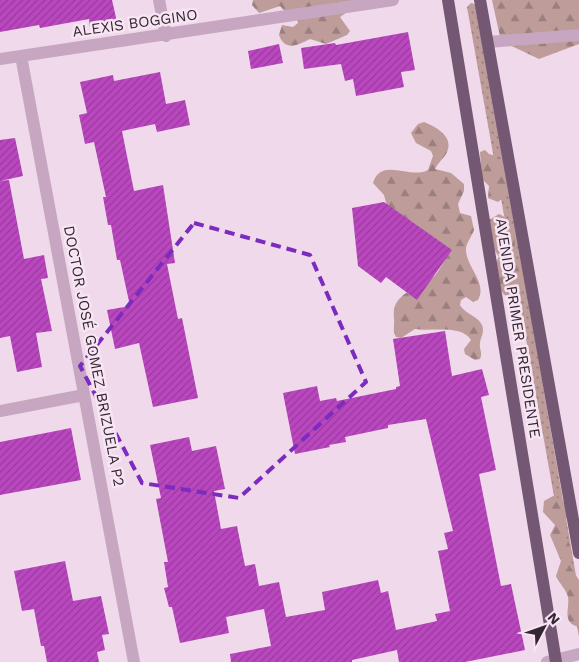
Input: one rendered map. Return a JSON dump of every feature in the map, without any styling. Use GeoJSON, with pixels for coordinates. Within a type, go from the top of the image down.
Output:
{"type":"FeatureCollection","features":[{"type":"Feature","properties":{"kind":"main road","name":"AVENIDA PRIMER PRESIDENTE"},"geometry":{"type":"LineString","coordinates":[[448,0],[553,661]]}},
{"type":"Feature","properties":{"kind":"main road","name":"AVENIDA PRIMER PRESIDENTE"},"geometry":{"type":"LineString","coordinates":[[480,0],[579,553]]}},
{"type":"Feature","properties":{"kind":"street"},"geometry":{"type":"LineString","coordinates":[[159,0],[166,36]]}},
{"type":"Feature","properties":{"kind":"street","name":"ALEXIS BOGGINO"},"geometry":{"type":"LineString","coordinates":[[0,59],[166,36],[393,0]]}},
{"type":"Feature","properties":{"kind":"street"},"geometry":{"type":"LineString","coordinates":[[488,42],[579,35]]}},
{"type":"Feature","properties":{"kind":"street","name":"DOCTOR JOSÉ GOMEZ BRIZUELA P2"},"geometry":{"type":"LineString","coordinates":[[21,56],[134,662]]}},
{"type":"Feature","properties":{"kind":"street"},"geometry":{"type":"LineString","coordinates":[[0,411],[84,395]]}},
{"type":"Feature","properties":{"kind":"street"},"geometry":{"type":"LineString","coordinates":[[553,661],[579,654]]}},
{"type":"Feature","properties":{"kind":"highlighted area"},"geometry":{"type":"Polygon","coordinates":[[[194,223],[310,255],[366,382],[239,498],[142,483],[80,366],[194,223]]]}},
{"type":"Feature","properties":{"kind":"green space"},"geometry":{"type":"Polygon","coordinates":[[[253,0],[364,0],[340,17],[350,31],[347,35],[326,44],[310,39],[292,46],[285,44],[279,35],[282,25],[293,27],[298,23],[297,18],[287,14],[280,6],[259,13],[252,5],[253,0]]]}},
{"type":"Feature","properties":{"kind":"green space"},"geometry":{"type":"Polygon","coordinates":[[[492,0],[579,0],[579,44],[539,59],[501,41],[492,0]]]}},
{"type":"Feature","properties":{"kind":"green space"},"geometry":{"type":"Polygon","coordinates":[[[471,3],[477,5],[579,593],[579,637],[467,7],[471,3]]]}},
{"type":"Feature","properties":{"kind":"green space"},"geometry":{"type":"Polygon","coordinates":[[[424,122],[445,135],[449,144],[446,154],[435,169],[451,173],[464,184],[464,191],[458,204],[460,213],[471,216],[474,230],[466,248],[469,262],[480,287],[480,293],[478,300],[473,302],[466,297],[461,300],[460,305],[481,322],[483,326],[480,359],[475,360],[465,354],[464,349],[471,340],[460,332],[453,330],[415,329],[401,338],[396,337],[394,332],[394,310],[396,303],[405,294],[433,277],[445,260],[387,206],[384,195],[373,183],[377,175],[383,171],[421,172],[428,170],[433,156],[431,151],[416,143],[411,133],[418,124],[424,122]]]}},
{"type":"Feature","properties":{"kind":"green space"},"geometry":{"type":"Polygon","coordinates":[[[485,150],[489,154],[500,157],[512,180],[507,190],[507,195],[498,202],[488,198],[489,186],[482,179],[480,152],[485,150]]]}},
{"type":"Feature","properties":{"kind":"green space"},"geometry":{"type":"Polygon","coordinates":[[[499,214],[506,218],[513,229],[515,264],[528,277],[526,287],[510,296],[502,292],[496,262],[499,257],[489,241],[489,220],[499,214]]]}},
{"type":"Feature","properties":{"kind":"green space"},"geometry":{"type":"Polygon","coordinates":[[[553,496],[563,500],[569,515],[563,528],[571,549],[569,565],[579,580],[579,627],[573,625],[568,619],[568,597],[556,576],[561,561],[550,535],[555,525],[543,512],[544,501],[553,496]]]}},
{"type":"Feature","properties":{"kind":"building"},"geometry":{"type":"Polygon","coordinates":[[[0,0],[112,0],[117,22],[90,27],[89,19],[40,28],[39,25],[0,32],[0,0]]]}},
{"type":"Feature","properties":{"kind":"building"},"geometry":{"type":"Polygon","coordinates":[[[408,32],[415,70],[401,72],[404,87],[356,96],[353,79],[345,81],[341,64],[304,69],[301,48],[335,43],[336,45],[408,32]]]}},
{"type":"Feature","properties":{"kind":"building"},"geometry":{"type":"Polygon","coordinates":[[[279,44],[283,63],[251,69],[248,51],[279,44]]]}},
{"type":"Feature","properties":{"kind":"building"},"geometry":{"type":"Polygon","coordinates":[[[160,72],[166,104],[185,100],[190,125],[157,132],[155,124],[122,131],[134,191],[163,185],[175,263],[167,264],[178,319],[182,318],[198,398],[153,407],[139,343],[115,349],[107,310],[130,306],[120,260],[117,260],[111,225],[108,225],[103,197],[106,197],[94,142],[85,144],[79,115],[87,113],[80,82],[113,75],[114,81],[160,72]]]}},
{"type":"Feature","properties":{"kind":"building"},"geometry":{"type":"Polygon","coordinates":[[[15,138],[23,176],[0,181],[0,140],[15,138]]]}},
{"type":"Feature","properties":{"kind":"building"},"geometry":{"type":"Polygon","coordinates":[[[9,180],[24,259],[44,255],[48,278],[41,279],[52,331],[36,333],[42,367],[17,372],[10,336],[0,338],[0,181],[9,180]]]}},
{"type":"Feature","properties":{"kind":"building"},"geometry":{"type":"Polygon","coordinates":[[[384,202],[452,250],[417,300],[386,277],[381,283],[358,266],[352,208],[384,202]]]}},
{"type":"Feature","properties":{"kind":"building"},"geometry":{"type":"Polygon","coordinates":[[[445,331],[452,376],[482,369],[489,395],[481,397],[496,470],[479,474],[501,586],[511,584],[525,650],[465,662],[399,662],[397,650],[352,660],[352,662],[231,662],[230,654],[271,646],[264,609],[226,617],[229,633],[180,643],[172,607],[169,607],[164,588],[168,587],[164,562],[168,562],[156,499],[161,498],[150,445],[189,437],[192,451],[216,446],[225,489],[214,491],[221,529],[237,526],[245,566],[255,564],[259,586],[279,582],[286,617],[325,610],[322,592],[378,580],[381,593],[388,591],[396,630],[437,621],[435,614],[450,611],[438,551],[448,549],[444,533],[453,531],[426,419],[388,425],[388,428],[345,437],[346,442],[329,445],[330,447],[295,454],[283,393],[317,386],[320,401],[336,398],[337,401],[396,389],[396,387],[400,386],[393,339],[445,331]]]}},
{"type":"Feature","properties":{"kind":"building"},"geometry":{"type":"Polygon","coordinates":[[[71,428],[81,480],[0,495],[0,442],[71,428]]]}},
{"type":"Feature","properties":{"kind":"building"},"geometry":{"type":"Polygon","coordinates":[[[65,561],[73,601],[101,596],[109,634],[102,635],[105,650],[97,652],[99,662],[47,662],[44,646],[41,646],[34,609],[22,611],[14,571],[65,561]]]}}]}
